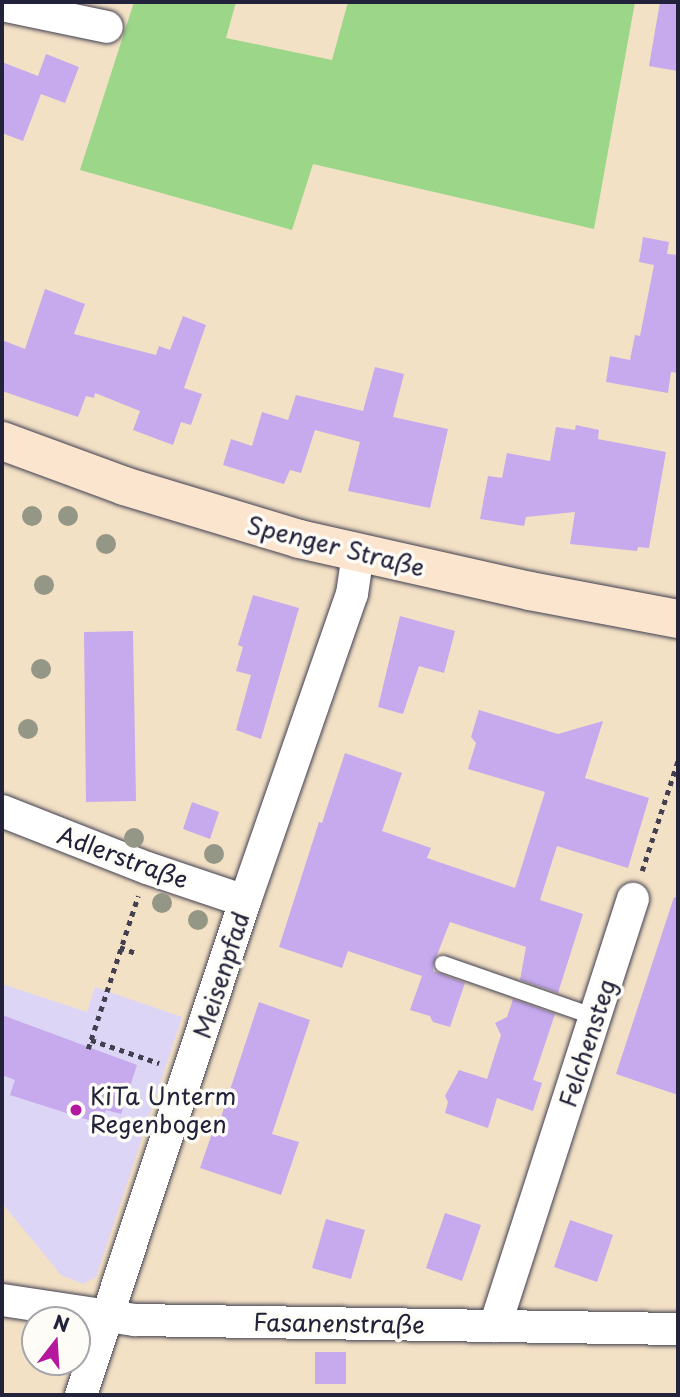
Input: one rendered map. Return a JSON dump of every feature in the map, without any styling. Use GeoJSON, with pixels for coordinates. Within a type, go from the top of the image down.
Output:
{"type":"FeatureCollection","features":[{"type":"Feature","properties":{"kind":"street"},"geometry":{"type":"LineString","coordinates":[[2,5],[107,27]]}},
{"type":"Feature","properties":{"kind":"street","name":"Spenger Straße"},"geometry":{"type":"LineString","coordinates":[[2,441],[124,486],[358,554],[677,611]]}},
{"type":"Feature","properties":{"kind":"street","name":"Meisenpfad"},"geometry":{"type":"LineString","coordinates":[[80,1395],[245,901],[352,594],[358,554]]}},
{"type":"Feature","properties":{"kind":"street","name":"Adlerstraße"},"geometry":{"type":"LineString","coordinates":[[2,811],[147,868],[245,901]]}},
{"type":"Feature","properties":{"kind":"street","name":"Felchensteg"},"geometry":{"type":"LineString","coordinates":[[495,1326],[634,899]]}},
{"type":"Feature","properties":{"kind":"street","name":"Fasanenstraße"},"geometry":{"type":"LineString","coordinates":[[2,1300],[108,1317],[678,1329]]}},
{"type":"Feature","properties":{"kind":"lane"},"geometry":{"type":"LineString","coordinates":[[443,964],[595,1017]]}},
{"type":"Feature","properties":{"kind":"path"},"geometry":{"type":"LineString","coordinates":[[634,899],[678,760]]}},
{"type":"Feature","properties":{"kind":"path"},"geometry":{"type":"LineString","coordinates":[[88,1049],[147,868]]}},
{"type":"Feature","properties":{"kind":"path"},"geometry":{"type":"LineString","coordinates":[[120,947],[136,953]]}},
{"type":"Feature","properties":{"kind":"path"},"geometry":{"type":"LineString","coordinates":[[90,1040],[189,1073]]}},
{"type":"Feature","properties":{"kind":"shaded area","name":"KiTa Unterm Regenbogen"},"geometry":{"type":"Polygon","coordinates":[[[2,984],[87,1012],[95,987],[182,1017],[96,1277],[83,1284],[61,1275],[2,1203],[2,984]]]}},
{"type":"Feature","properties":{"kind":"green space"},"geometry":{"type":"Polygon","coordinates":[[[134,2],[236,2],[226,38],[332,60],[348,2],[635,2],[594,229],[313,164],[292,230],[80,170],[134,2]]]}},
{"type":"Feature","properties":{"kind":"building"},"geometry":{"type":"Polygon","coordinates":[[[660,2],[678,2],[678,71],[649,66],[660,2]]]}},
{"type":"Feature","properties":{"kind":"building"},"geometry":{"type":"Polygon","coordinates":[[[46,54],[79,67],[65,103],[41,94],[23,141],[2,133],[2,62],[38,76],[46,54]]]}},
{"type":"Feature","properties":{"kind":"building"},"geometry":{"type":"Polygon","coordinates":[[[643,237],[669,242],[667,254],[678,255],[678,373],[671,372],[668,393],[606,382],[610,356],[630,360],[635,335],[640,336],[654,265],[639,262],[643,237]]]}},
{"type":"Feature","properties":{"kind":"building"},"geometry":{"type":"Polygon","coordinates":[[[45,289],[85,304],[74,334],[156,355],[159,346],[170,350],[183,316],[206,325],[184,388],[202,394],[191,425],[181,422],[173,445],[133,430],[140,411],[95,393],[94,398],[86,396],[78,417],[2,391],[2,340],[25,349],[45,289]]]}},
{"type":"Feature","properties":{"kind":"building"},"geometry":{"type":"Polygon","coordinates":[[[375,367],[404,374],[393,417],[448,429],[430,508],[348,491],[360,442],[315,430],[301,473],[290,470],[284,484],[223,465],[231,439],[252,446],[262,412],[288,420],[296,395],[363,411],[375,367]]]}},
{"type":"Feature","properties":{"kind":"building"},"geometry":{"type":"Polygon","coordinates":[[[576,425],[599,430],[598,439],[666,452],[649,548],[638,547],[637,551],[570,544],[575,512],[526,517],[524,526],[480,519],[488,476],[502,478],[507,453],[550,461],[556,427],[575,430],[576,425]]]}},
{"type":"Feature","properties":{"kind":"building"},"geometry":{"type":"Polygon","coordinates":[[[253,595],[299,608],[261,739],[236,730],[251,675],[236,671],[243,647],[238,645],[253,595]]]}},
{"type":"Feature","properties":{"kind":"building"},"geometry":{"type":"Polygon","coordinates":[[[400,616],[455,631],[444,673],[419,666],[403,714],[378,707],[400,616]]]}},
{"type":"Feature","properties":{"kind":"building"},"geometry":{"type":"Polygon","coordinates":[[[133,631],[136,801],[86,802],[84,632],[133,631]]]}},
{"type":"Feature","properties":{"kind":"building"},"geometry":{"type":"Polygon","coordinates":[[[479,710],[558,734],[603,721],[585,778],[649,798],[628,868],[557,846],[540,900],[583,914],[558,993],[520,980],[526,947],[450,922],[433,971],[465,983],[450,1027],[433,1022],[430,1016],[410,1010],[422,976],[348,951],[342,968],[279,947],[319,822],[322,823],[345,753],[402,773],[382,831],[431,848],[427,858],[515,888],[545,792],[468,769],[476,743],[471,737],[479,710]]]}},
{"type":"Feature","properties":{"kind":"building"},"geometry":{"type":"Polygon","coordinates":[[[192,802],[219,812],[210,839],[183,829],[192,802]]]}},
{"type":"Feature","properties":{"kind":"building"},"geometry":{"type":"Polygon","coordinates":[[[674,897],[678,898],[678,1095],[616,1074],[674,897]]]}},
{"type":"Feature","properties":{"kind":"building"},"geometry":{"type":"Polygon","coordinates":[[[513,999],[555,1014],[533,1080],[542,1083],[533,1111],[497,1098],[488,1128],[445,1113],[448,1102],[445,1096],[459,1070],[487,1079],[501,1035],[495,1023],[507,1017],[513,999]]]}},
{"type":"Feature","properties":{"kind":"building"},"geometry":{"type":"Polygon","coordinates":[[[259,1002],[310,1020],[272,1134],[299,1142],[281,1195],[200,1168],[218,1116],[221,1117],[259,1002]]]}},
{"type":"Feature","properties":{"kind":"building"},"geometry":{"type":"Polygon","coordinates":[[[2,1015],[137,1065],[121,1114],[106,1110],[101,1124],[10,1095],[15,1080],[2,1075],[2,1015]]]}},
{"type":"Feature","properties":{"kind":"building"},"geometry":{"type":"Polygon","coordinates":[[[445,1213],[481,1225],[462,1281],[426,1268],[445,1213]]]}},
{"type":"Feature","properties":{"kind":"building"},"geometry":{"type":"Polygon","coordinates":[[[326,1219],[365,1230],[351,1279],[312,1268],[326,1219]]]}},
{"type":"Feature","properties":{"kind":"building"},"geometry":{"type":"Polygon","coordinates":[[[570,1220],[613,1235],[597,1282],[554,1267],[570,1220]]]}},
{"type":"Feature","properties":{"kind":"building"},"geometry":{"type":"Polygon","coordinates":[[[315,1352],[346,1352],[346,1384],[315,1384],[315,1352]]]}},
{"type":"Feature","properties":{"kind":"place","name":"KiTa Unterm Regenbogen"},"geometry":{"type":"Point","coordinates":[76,1110]}}]}
